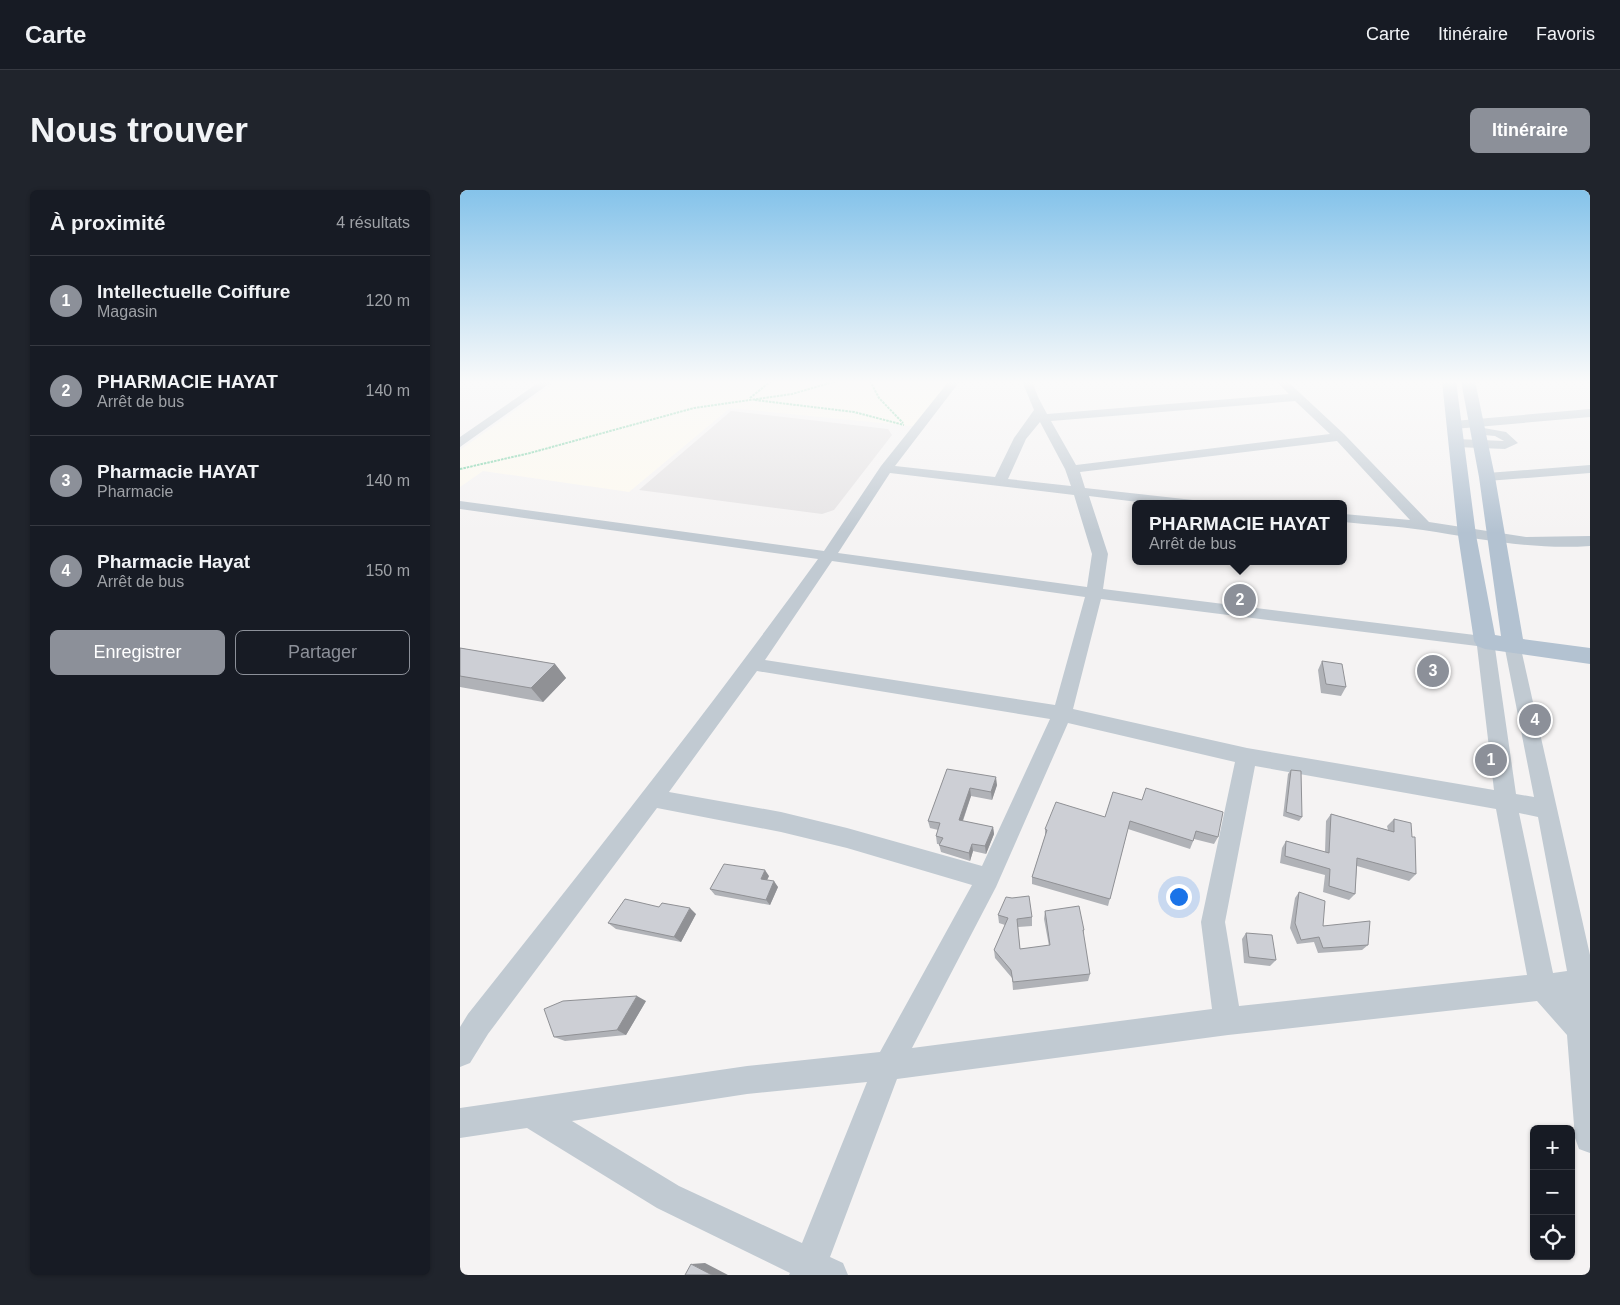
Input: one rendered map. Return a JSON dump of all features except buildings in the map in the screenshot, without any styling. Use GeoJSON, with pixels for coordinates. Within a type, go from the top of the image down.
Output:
{"type":"FeatureCollection","features":[{"type":"Feature","properties":{"kind":"main road"},"geometry":{"type":"LineString","coordinates":[[1455,433],[1467,535],[1485,641],[1590,656]]}},
{"type":"Feature","properties":{"kind":"main road"},"geometry":{"type":"LineString","coordinates":[[1478,434],[1487,477],[1513,644]]}},
{"type":"Feature","properties":{"kind":"street"},"geometry":{"type":"LineString","coordinates":[[460,443],[476,432]]}},
{"type":"Feature","properties":{"kind":"street"},"geometry":{"type":"LineString","coordinates":[[460,1053],[478,1024],[652,798],[752,664],[829,555],[909,432]]}},
{"type":"Feature","properties":{"kind":"street"},"geometry":{"type":"LineString","coordinates":[[1000,482],[1020,438],[1025,432]]}},
{"type":"Feature","properties":{"kind":"street"},"geometry":{"type":"LineString","coordinates":[[532,1114],[668,1197],[816,1272],[888,1066],[988,880],[1062,714],[1094,593],[1100,554],[1082,493],[1072,469],[1052,432]]}},
{"type":"Feature","properties":{"kind":"street"},"geometry":{"type":"LineString","coordinates":[[1334,432],[1424,526]]}},
{"type":"Feature","properties":{"kind":"street"},"geometry":{"type":"LineString","coordinates":[[1455,433],[1478,434],[1491,432]]}},
{"type":"Feature","properties":{"kind":"street"},"geometry":{"type":"LineString","coordinates":[[1455,433],[1478,434]]}},
{"type":"Feature","properties":{"kind":"street"},"geometry":{"type":"LineString","coordinates":[[1072,469],[1340,437]]}},
{"type":"Feature","properties":{"kind":"street"},"geometry":{"type":"LineString","coordinates":[[886,469],[1153,500]]}},
{"type":"Feature","properties":{"kind":"street"},"geometry":{"type":"LineString","coordinates":[[1487,477],[1588,471]]}},
{"type":"Feature","properties":{"kind":"street"},"geometry":{"type":"LineString","coordinates":[[460,505],[1094,593],[1485,641],[1506,802],[1542,986],[1580,1028]]}},
{"type":"Feature","properties":{"kind":"street"},"geometry":{"type":"LineString","coordinates":[[1347,518],[1424,526],[1496,540],[1540,544],[1590,542]]}},
{"type":"Feature","properties":{"kind":"street"},"geometry":{"type":"LineString","coordinates":[[1513,644],[1586,983],[1580,1028],[1590,1138]]}},
{"type":"Feature","properties":{"kind":"street"},"geometry":{"type":"LineString","coordinates":[[752,664],[1062,714],[1247,756],[1547,809]]}},
{"type":"Feature","properties":{"kind":"street"},"geometry":{"type":"LineString","coordinates":[[1228,1021],[1215,946],[1213,922],[1215,904],[1226,864],[1247,756]]}},
{"type":"Feature","properties":{"kind":"street"},"geometry":{"type":"LineString","coordinates":[[652,798],[781,822],[847,838],[988,880]]}},
{"type":"Feature","properties":{"kind":"street"},"geometry":{"type":"LineString","coordinates":[[460,1123],[532,1114],[747,1080],[888,1066],[1228,1021],[1542,986],[1586,983]]}},
{"type":"Feature","properties":{"kind":"path"},"geometry":{"type":"LineString","coordinates":[[460,469],[530,453],[607,432]]}},
{"type":"Feature","properties":{"kind":"shaded area"},"geometry":{"type":"Polygon","coordinates":[[[486,432],[702,432],[629,492],[483,471],[460,487],[460,450],[486,432]]]}},
{"type":"Feature","properties":{"kind":"shaded area"},"geometry":{"type":"Polygon","coordinates":[[[707,432],[890,432],[892,435],[834,510],[822,514],[639,490],[707,432]]]}},
{"type":"Feature","properties":{"kind":"place","name":"PHARMACIE HAYAT"},"geometry":{"type":"Point","coordinates":[1240,600]}},
{"type":"Feature","properties":{"kind":"place","name":"Pharmacie HAYAT"},"geometry":{"type":"Point","coordinates":[1433,671]}},
{"type":"Feature","properties":{"kind":"place","name":"Pharmacie Hayat"},"geometry":{"type":"Point","coordinates":[1535,720]}},
{"type":"Feature","properties":{"kind":"place","name":"Intellectuelle Coiffure"},"geometry":{"type":"Point","coordinates":[1491,760]}}]}
